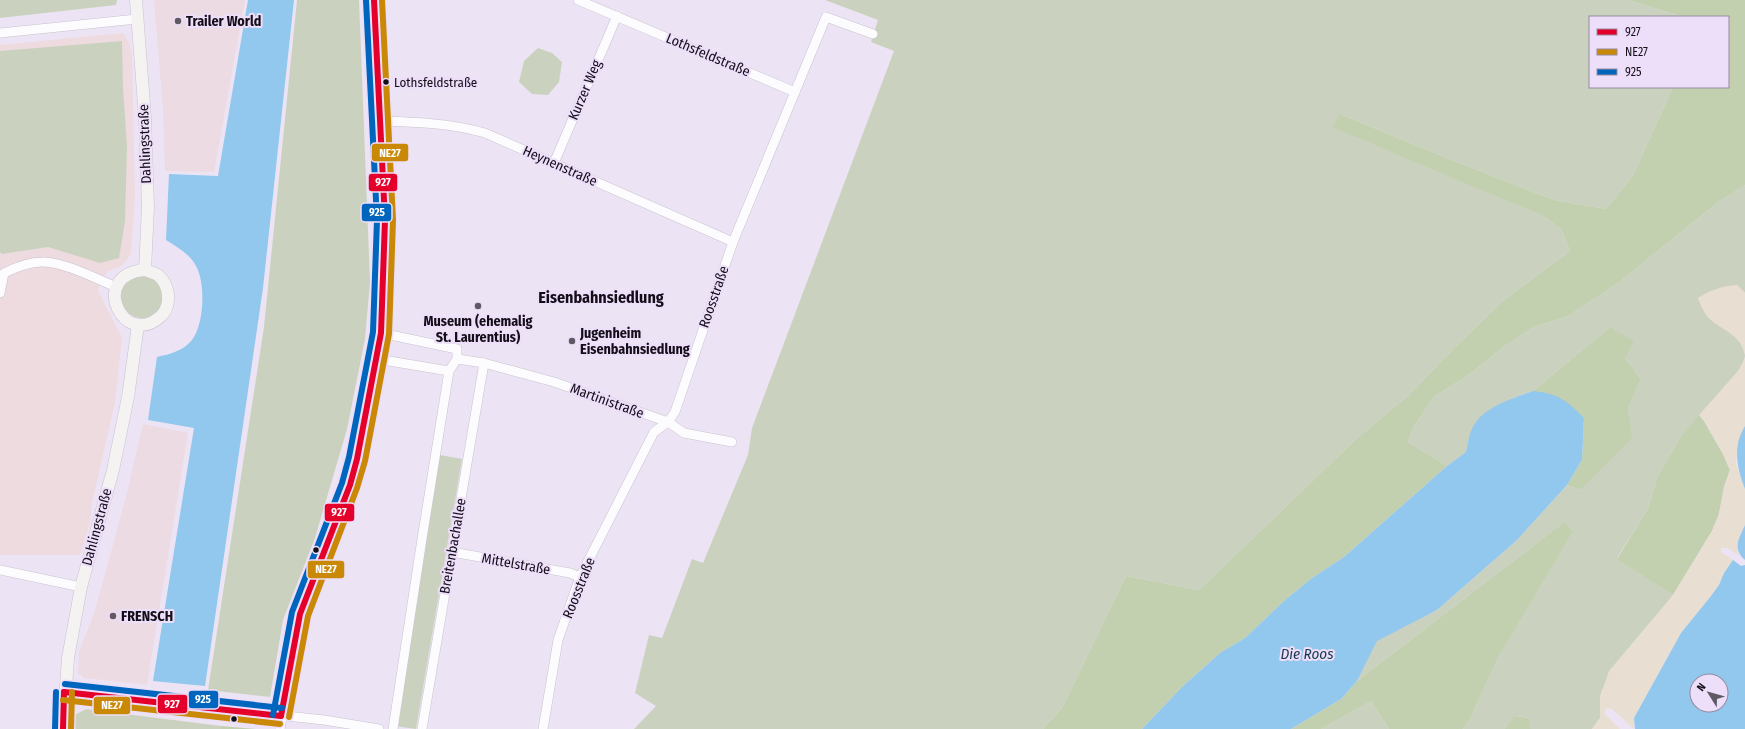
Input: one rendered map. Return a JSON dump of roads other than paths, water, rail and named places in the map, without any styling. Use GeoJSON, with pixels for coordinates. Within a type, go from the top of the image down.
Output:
{"type":"FeatureCollection","features":[{"type":"Feature","properties":{"kind":"street","name":"Dahlingstraße"},"geometry":{"type":"LineString","coordinates":[[136,0],[145,118],[148,207],[145,270]]}},
{"type":"Feature","properties":{"kind":"street"},"geometry":{"type":"LineString","coordinates":[[280,729],[281,716],[300,614],[350,484],[357,459],[381,333],[385,220],[374,0]]}},
{"type":"Feature","properties":{"kind":"street","name":"Lothsfeldstraße"},"geometry":{"type":"LineString","coordinates":[[578,0],[795,92]]}},
{"type":"Feature","properties":{"kind":"street","name":"Kurzer Weg"},"geometry":{"type":"LineString","coordinates":[[554,163],[617,16]]}},
{"type":"Feature","properties":{"kind":"street","name":"Roosstraße"},"geometry":{"type":"LineString","coordinates":[[543,729],[558,640],[580,577],[654,432],[668,422],[675,412],[733,242],[826,17],[873,34]]}},
{"type":"Feature","properties":{"kind":"street"},"geometry":{"type":"LineString","coordinates":[[0,33],[137,18]]}},
{"type":"Feature","properties":{"kind":"street","name":"Heynenstraße"},"geometry":{"type":"LineString","coordinates":[[379,121],[436,123],[462,126],[485,133],[733,242]]}},
{"type":"Feature","properties":{"kind":"street"},"geometry":{"type":"LineString","coordinates":[[0,292],[4,273],[28,264],[44,262],[68,267],[116,287]]}},
{"type":"Feature","properties":{"kind":"street"},"geometry":{"type":"LineString","coordinates":[[145,270],[158,275],[167,287],[169,299],[163,314],[151,323],[138,326],[127,321],[119,312],[115,304],[116,287],[124,276],[134,271],[145,270]]}},
{"type":"Feature","properties":{"kind":"street","name":"Dahlingstraße"},"geometry":{"type":"LineString","coordinates":[[63,729],[64,692],[68,658],[81,587],[113,470],[128,397],[138,326]]}},
{"type":"Feature","properties":{"kind":"street"},"geometry":{"type":"LineString","coordinates":[[381,333],[456,349],[457,359],[449,371],[393,729]]}},
{"type":"Feature","properties":{"kind":"street"},"geometry":{"type":"LineString","coordinates":[[377,358],[449,371]]}},
{"type":"Feature","properties":{"kind":"street","name":"Martinistraße"},"geometry":{"type":"LineString","coordinates":[[457,359],[484,362],[554,382],[668,422],[684,433],[732,442]]}},
{"type":"Feature","properties":{"kind":"street","name":"Breitenbachallee"},"geometry":{"type":"LineString","coordinates":[[422,729],[484,362]]}},
{"type":"Feature","properties":{"kind":"street","name":"Mittelstraße"},"geometry":{"type":"LineString","coordinates":[[452,552],[580,577]]}},
{"type":"Feature","properties":{"kind":"street"},"geometry":{"type":"LineString","coordinates":[[0,570],[81,587]]}},
{"type":"Feature","properties":{"kind":"street"},"geometry":{"type":"LineString","coordinates":[[64,692],[324,720],[379,729]]}},
{"type":"Feature","properties":{"kind":"water"},"geometry":{"type":"Polygon","coordinates":[[[248,0],[294,0],[263,288],[205,686],[153,681],[194,428],[148,420],[157,357],[185,347],[192,340],[199,324],[202,304],[201,283],[196,266],[187,254],[166,240],[169,174],[218,176],[248,0]]]}},
{"type":"Feature","properties":{"kind":"water","name":"Die Roos"},"geometry":{"type":"Polygon","coordinates":[[[1533,391],[1542,392],[1562,399],[1584,418],[1582,460],[1567,485],[1517,540],[1437,610],[1377,641],[1357,681],[1341,699],[1291,729],[1142,729],[1183,686],[1220,653],[1245,638],[1284,601],[1312,578],[1344,557],[1447,466],[1466,452],[1472,428],[1481,416],[1502,403],[1533,391]]]}},
{"type":"Feature","properties":{"kind":"water"},"geometry":{"type":"Polygon","coordinates":[[[1745,426],[1745,489],[1738,465],[1737,450],[1738,442],[1745,426]]]}},
{"type":"Feature","properties":{"kind":"water"},"geometry":{"type":"Polygon","coordinates":[[[1745,525],[1745,560],[1739,552],[1738,543],[1745,525]]]}},
{"type":"Feature","properties":{"kind":"water"},"geometry":{"type":"Polygon","coordinates":[[[1733,560],[1741,566],[1745,565],[1745,729],[1635,729],[1634,718],[1681,633],[1719,585],[1724,573],[1733,560]]]}},
{"type":"Feature","properties":{"kind":"place","name":"Trailer World"},"geometry":{"type":"Point","coordinates":[178,21]}},
{"type":"Feature","properties":{"kind":"place","name":"Lothsfeldstraße"},"geometry":{"type":"Point","coordinates":[386,82]}},
{"type":"Feature","properties":{"kind":"place","name":"Museum (ehemalig St. Laurentius)"},"geometry":{"type":"Point","coordinates":[478,306]}},
{"type":"Feature","properties":{"kind":"place","name":"Jugenheim Eisenbahnsiedlung"},"geometry":{"type":"Point","coordinates":[572,341]}},
{"type":"Feature","properties":{"kind":"place","name":"FRENSCH"},"geometry":{"type":"Point","coordinates":[113,616]}},
{"type":"Feature","properties":{"kind":"district","name":"Eisenbahnsiedlung"},"geometry":{"type":"Point","coordinates":[601,297]}}]}
